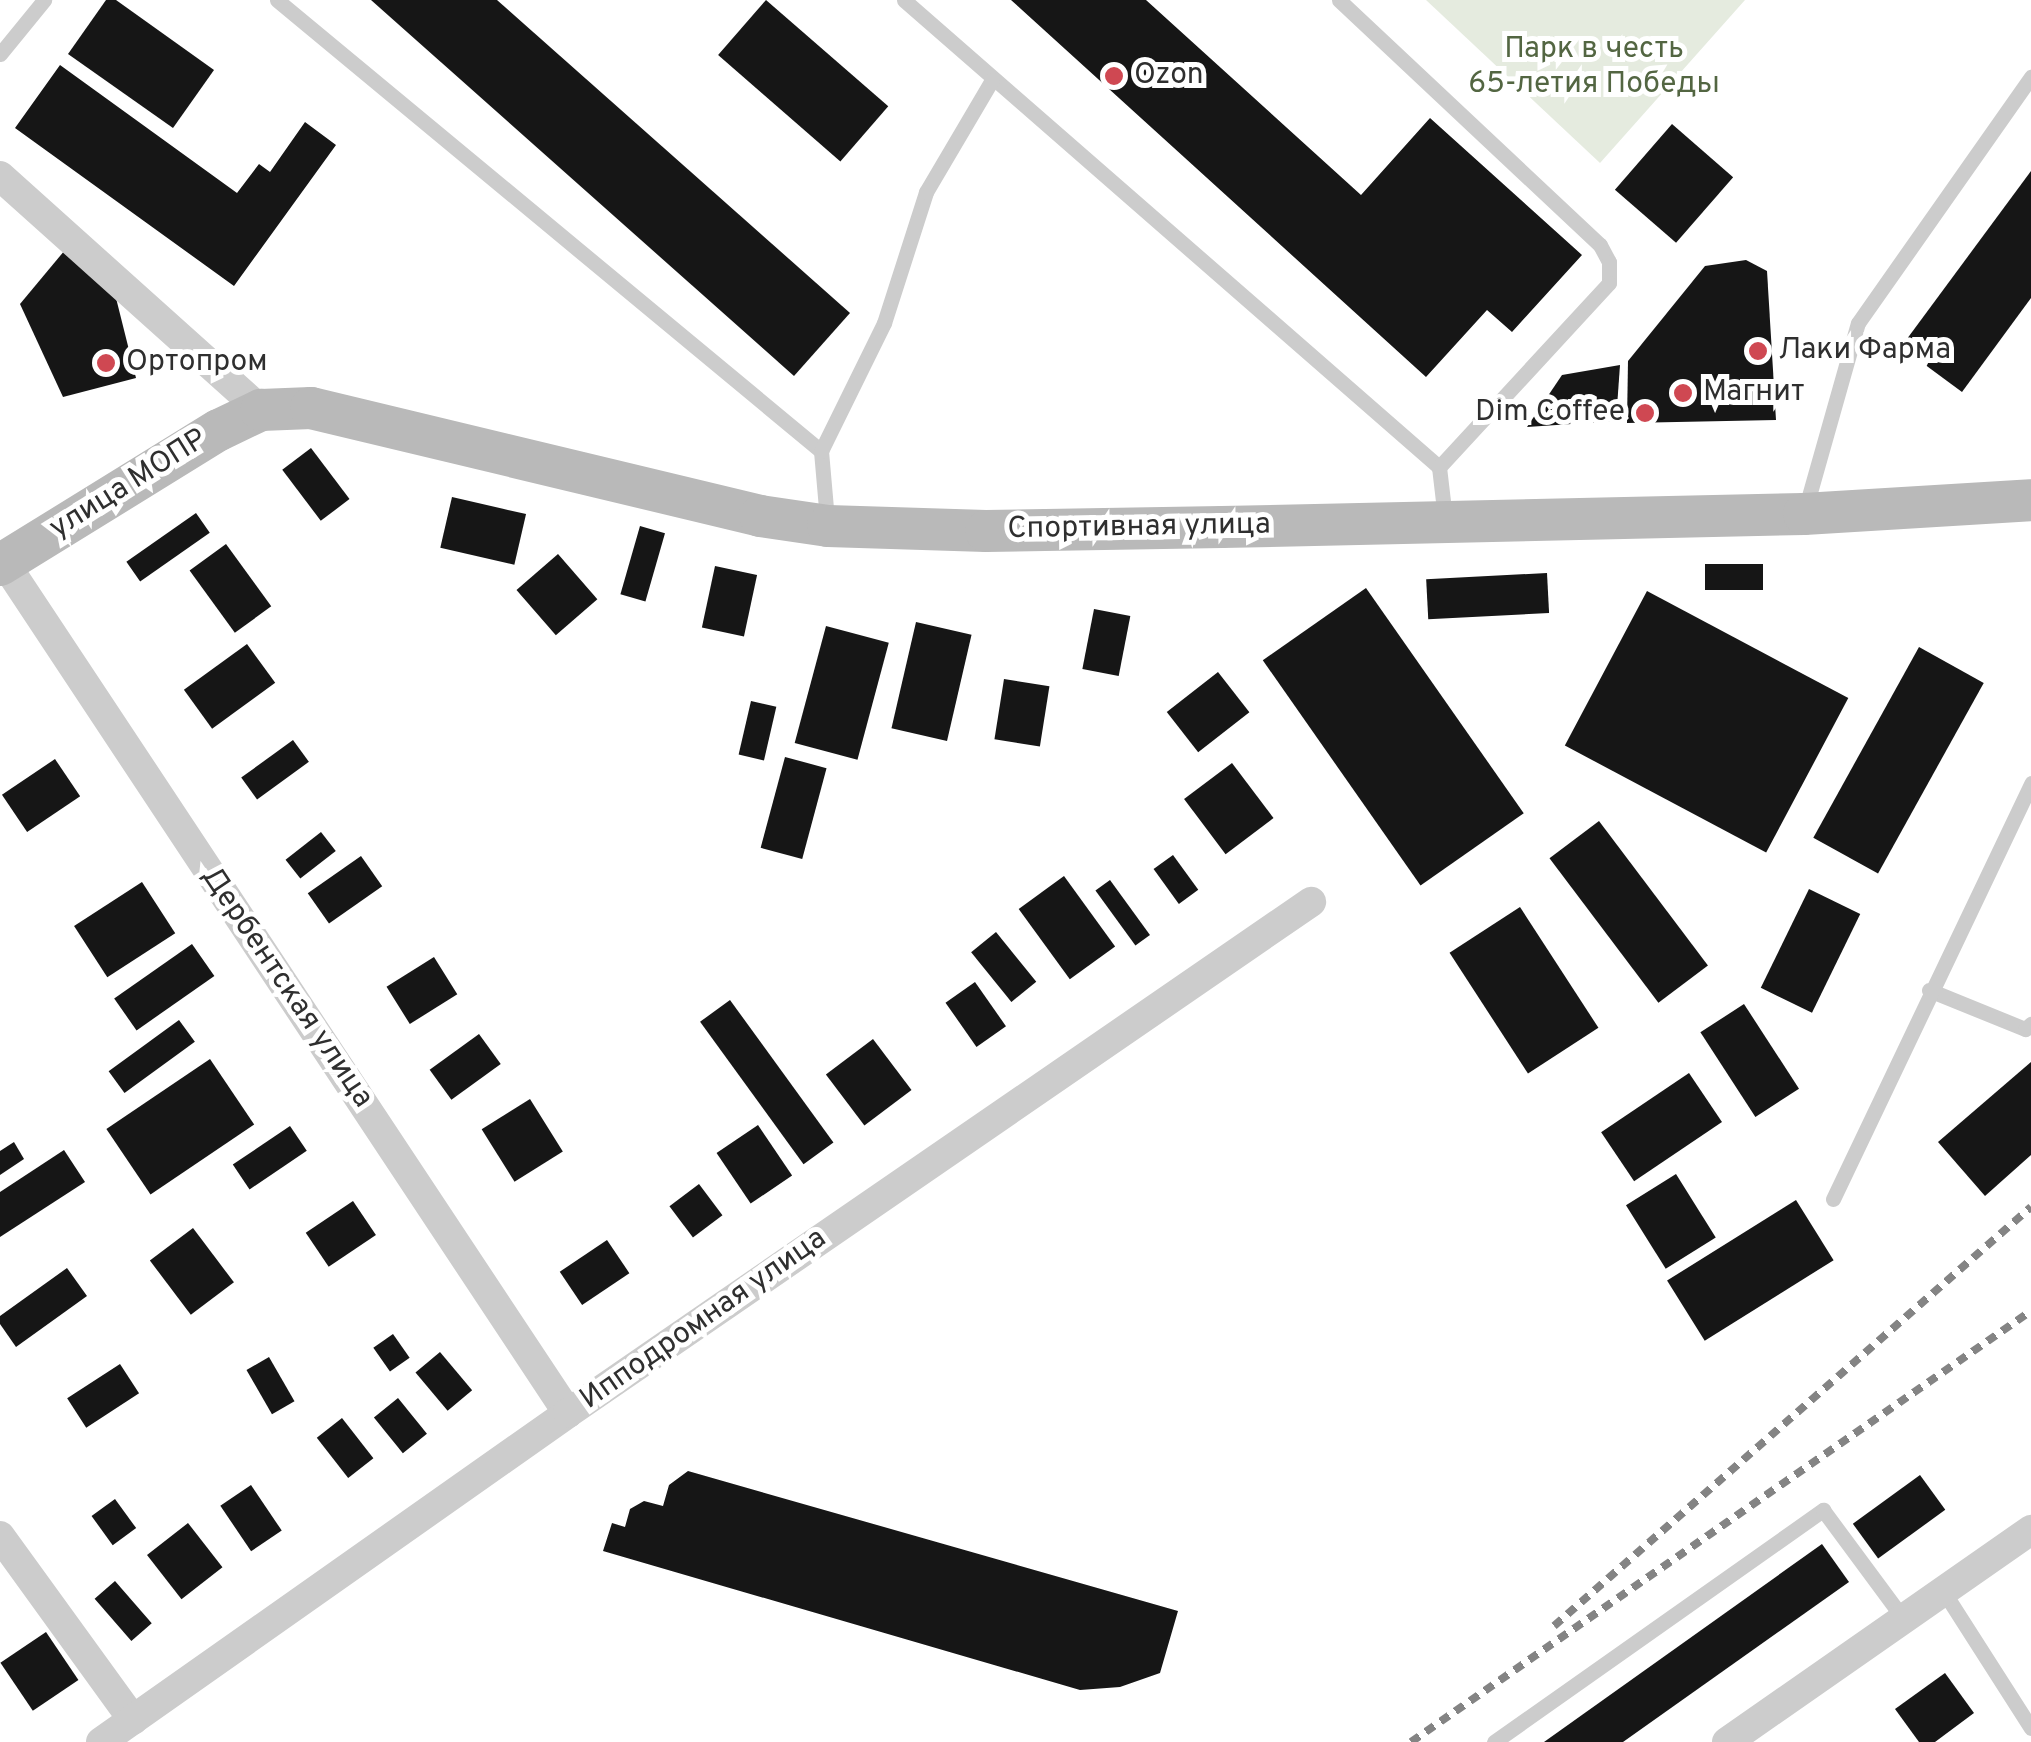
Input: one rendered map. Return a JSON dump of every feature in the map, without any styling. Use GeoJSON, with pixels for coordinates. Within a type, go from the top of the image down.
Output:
{"type":"FeatureCollection","features":[{"type":"Feature","properties":{"kind":"main road","name":"Спортивная улица"},"geometry":{"type":"LineString","coordinates":[[260,410],[311,408],[372,420],[760,516],[828,526],[986,531],[1804,514],[2031,500]]}},
{"type":"Feature","properties":{"kind":"main road","name":"улица МОПР"},"geometry":{"type":"LineString","coordinates":[[1,560],[219,430],[260,410]]}},
{"type":"Feature","properties":{"kind":"street"},"geometry":{"type":"LineString","coordinates":[[0,176],[260,410]]}},
{"type":"Feature","properties":{"kind":"street","name":"Дербентская улица"},"geometry":{"type":"LineString","coordinates":[[1,560],[568,1413]]}},
{"type":"Feature","properties":{"kind":"street","name":"Ипподромная улица"},"geometry":{"type":"LineString","coordinates":[[101,1742],[568,1413],[1310,902]]}},
{"type":"Feature","properties":{"kind":"street"},"geometry":{"type":"LineString","coordinates":[[1727,1742],[2031,1530]]}},
{"type":"Feature","properties":{"kind":"street"},"geometry":{"type":"LineString","coordinates":[[0,1536],[132,1720]]}},
{"type":"Feature","properties":{"kind":"lane"},"geometry":{"type":"LineString","coordinates":[[0,54],[44,0]]}},
{"type":"Feature","properties":{"kind":"lane"},"geometry":{"type":"LineString","coordinates":[[277,0],[820,451]]}},
{"type":"Feature","properties":{"kind":"lane"},"geometry":{"type":"LineString","coordinates":[[904,0],[1439,467],[1446,519]]}},
{"type":"Feature","properties":{"kind":"lane"},"geometry":{"type":"LineString","coordinates":[[1339,0],[1600,246],[1609,262],[1609,284],[1439,467]]}},
{"type":"Feature","properties":{"kind":"lane"},"geometry":{"type":"LineString","coordinates":[[1804,514],[1858,323],[2031,78]]}},
{"type":"Feature","properties":{"kind":"lane"},"geometry":{"type":"LineString","coordinates":[[828,526],[820,451],[884,323],[926,192],[992,80]]}},
{"type":"Feature","properties":{"kind":"lane"},"geometry":{"type":"LineString","coordinates":[[1833,1199],[1929,990],[2031,784]]}},
{"type":"Feature","properties":{"kind":"lane"},"geometry":{"type":"LineString","coordinates":[[1929,990],[2026,1028],[2031,1024]]}},
{"type":"Feature","properties":{"kind":"lane"},"geometry":{"type":"LineString","coordinates":[[1494,1742],[1823,1510],[1903,1618]]}},
{"type":"Feature","properties":{"kind":"lane"},"geometry":{"type":"LineString","coordinates":[[1942,1589],[2031,1728]]}},
{"type":"Feature","properties":{"kind":"green space","name":"Парк в честь 65-летия Победы"},"geometry":{"type":"Polygon","coordinates":[[[1426,0],[1745,0],[1600,163],[1426,0]]]}},
{"type":"Feature","properties":{"kind":"building"},"geometry":{"type":"Polygon","coordinates":[[[106,0],[116,0],[214,70],[173,128],[68,54],[106,0]]]}},
{"type":"Feature","properties":{"kind":"building"},"geometry":{"type":"Polygon","coordinates":[[[371,0],[497,0],[850,313],[794,376],[371,0]]]}},
{"type":"Feature","properties":{"kind":"building"},"geometry":{"type":"Polygon","coordinates":[[[766,0],[888,106],[840,161],[718,55],[766,0]]]}},
{"type":"Feature","properties":{"kind":"building"},"geometry":{"type":"Polygon","coordinates":[[[1011,0],[1146,0],[1361,195],[1430,118],[1582,255],[1512,332],[1487,310],[1426,377],[1011,0]]]}},
{"type":"Feature","properties":{"kind":"building"},"geometry":{"type":"Polygon","coordinates":[[[60,65],[237,193],[259,164],[270,172],[305,122],[336,145],[234,286],[15,128],[60,65]]]}},
{"type":"Feature","properties":{"kind":"building"},"geometry":{"type":"Polygon","coordinates":[[[1672,124],[1733,177],[1676,243],[1615,190],[1672,124]]]}},
{"type":"Feature","properties":{"kind":"building"},"geometry":{"type":"Polygon","coordinates":[[[2031,171],[2031,298],[1962,392],[1901,347],[2031,171]]]}},
{"type":"Feature","properties":{"kind":"building"},"geometry":{"type":"Polygon","coordinates":[[[65,250],[116,298],[136,378],[63,397],[20,304],[65,250]]]}},
{"type":"Feature","properties":{"kind":"building"},"geometry":{"type":"Polygon","coordinates":[[[1746,260],[1767,271],[1776,420],[1627,423],[1628,361],[1705,266],[1746,260]]]}},
{"type":"Feature","properties":{"kind":"building"},"geometry":{"type":"Polygon","coordinates":[[[1620,365],[1616,421],[1527,427],[1562,375],[1620,365]]]}},
{"type":"Feature","properties":{"kind":"building"},"geometry":{"type":"Polygon","coordinates":[[[311,448],[350,499],[321,521],[282,470],[311,448]]]}},
{"type":"Feature","properties":{"kind":"building"},"geometry":{"type":"Polygon","coordinates":[[[452,497],[526,514],[514,565],[440,548],[452,497]]]}},
{"type":"Feature","properties":{"kind":"building"},"geometry":{"type":"Polygon","coordinates":[[[196,513],[210,533],[140,581],[126,562],[196,513]]]}},
{"type":"Feature","properties":{"kind":"building"},"geometry":{"type":"Polygon","coordinates":[[[640,526],[665,533],[645,601],[620,594],[640,526]]]}},
{"type":"Feature","properties":{"kind":"building"},"geometry":{"type":"Polygon","coordinates":[[[226,544],[271,606],[235,633],[190,570],[226,544]]]}},
{"type":"Feature","properties":{"kind":"building"},"geometry":{"type":"Polygon","coordinates":[[[558,554],[597,599],[556,635],[516,590],[558,554]]]}},
{"type":"Feature","properties":{"kind":"building"},"geometry":{"type":"Polygon","coordinates":[[[1705,564],[1763,564],[1763,590],[1705,590],[1705,564]]]}},
{"type":"Feature","properties":{"kind":"building"},"geometry":{"type":"Polygon","coordinates":[[[715,566],[757,575],[744,637],[702,628],[715,566]]]}},
{"type":"Feature","properties":{"kind":"building"},"geometry":{"type":"Polygon","coordinates":[[[1547,573],[1549,613],[1428,619],[1426,579],[1547,573]]]}},
{"type":"Feature","properties":{"kind":"building"},"geometry":{"type":"Polygon","coordinates":[[[1366,588],[1524,813],[1421,886],[1263,660],[1366,588]]]}},
{"type":"Feature","properties":{"kind":"building"},"geometry":{"type":"Polygon","coordinates":[[[1647,591],[1848,698],[1766,853],[1565,746],[1647,591]]]}},
{"type":"Feature","properties":{"kind":"building"},"geometry":{"type":"Polygon","coordinates":[[[1094,609],[1130,616],[1119,676],[1082,669],[1094,609]]]}},
{"type":"Feature","properties":{"kind":"building"},"geometry":{"type":"Polygon","coordinates":[[[916,622],[972,635],[947,741],[891,728],[916,622]]]}},
{"type":"Feature","properties":{"kind":"building"},"geometry":{"type":"Polygon","coordinates":[[[826,626],[889,643],[857,760],[795,743],[826,626]]]}},
{"type":"Feature","properties":{"kind":"building"},"geometry":{"type":"Polygon","coordinates":[[[247,644],[275,683],[212,729],[184,690],[247,644]]]}},
{"type":"Feature","properties":{"kind":"building"},"geometry":{"type":"Polygon","coordinates":[[[1919,647],[1984,683],[1878,874],[1813,838],[1919,647]]]}},
{"type":"Feature","properties":{"kind":"building"},"geometry":{"type":"Polygon","coordinates":[[[1218,672],[1249,712],[1198,752],[1167,712],[1218,672]]]}},
{"type":"Feature","properties":{"kind":"building"},"geometry":{"type":"Polygon","coordinates":[[[1004,679],[1049,686],[1040,746],[994,739],[1004,679]]]}},
{"type":"Feature","properties":{"kind":"building"},"geometry":{"type":"Polygon","coordinates":[[[751,701],[776,707],[764,760],[739,755],[751,701]]]}},
{"type":"Feature","properties":{"kind":"building"},"geometry":{"type":"Polygon","coordinates":[[[293,740],[309,762],[257,799],[241,778],[293,740]]]}},
{"type":"Feature","properties":{"kind":"building"},"geometry":{"type":"Polygon","coordinates":[[[785,757],[827,768],[802,859],[761,848],[785,757]]]}},
{"type":"Feature","properties":{"kind":"building"},"geometry":{"type":"Polygon","coordinates":[[[55,759],[80,796],[27,832],[2,795],[55,759]]]}},
{"type":"Feature","properties":{"kind":"building"},"geometry":{"type":"Polygon","coordinates":[[[1232,763],[1274,818],[1226,854],[1184,799],[1232,763]]]}},
{"type":"Feature","properties":{"kind":"building"},"geometry":{"type":"Polygon","coordinates":[[[1599,821],[1708,966],[1658,1003],[1549,858],[1599,821]]]}},
{"type":"Feature","properties":{"kind":"building"},"geometry":{"type":"Polygon","coordinates":[[[321,832],[336,851],[300,879],[286,860],[321,832]]]}},
{"type":"Feature","properties":{"kind":"building"},"geometry":{"type":"Polygon","coordinates":[[[1173,855],[1198,890],[1179,904],[1154,869],[1173,855]]]}},
{"type":"Feature","properties":{"kind":"building"},"geometry":{"type":"Polygon","coordinates":[[[361,856],[382,886],[329,924],[308,893],[361,856]]]}},
{"type":"Feature","properties":{"kind":"building"},"geometry":{"type":"Polygon","coordinates":[[[1064,876],[1115,946],[1070,979],[1019,909],[1064,876]]]}},
{"type":"Feature","properties":{"kind":"building"},"geometry":{"type":"Polygon","coordinates":[[[1110,880],[1150,935],[1135,946],[1095,891],[1110,880]]]}},
{"type":"Feature","properties":{"kind":"building"},"geometry":{"type":"Polygon","coordinates":[[[142,882],[175,933],[107,977],[74,926],[142,882]]]}},
{"type":"Feature","properties":{"kind":"building"},"geometry":{"type":"Polygon","coordinates":[[[1809,889],[1860,914],[1812,1013],[1761,988],[1809,889]]]}},
{"type":"Feature","properties":{"kind":"building"},"geometry":{"type":"Polygon","coordinates":[[[1520,907],[1598,1028],[1528,1074],[1450,953],[1520,907]]]}},
{"type":"Feature","properties":{"kind":"building"},"geometry":{"type":"Polygon","coordinates":[[[996,932],[1036,982],[1011,1002],[971,952],[996,932]]]}},
{"type":"Feature","properties":{"kind":"building"},"geometry":{"type":"Polygon","coordinates":[[[192,944],[214,976],[137,1030],[114,998],[192,944]]]}},
{"type":"Feature","properties":{"kind":"building"},"geometry":{"type":"Polygon","coordinates":[[[434,957],[457,994],[410,1024],[387,987],[434,957]]]}},
{"type":"Feature","properties":{"kind":"building"},"geometry":{"type":"Polygon","coordinates":[[[975,982],[1006,1026],[976,1047],[946,1003],[975,982]]]}},
{"type":"Feature","properties":{"kind":"building"},"geometry":{"type":"Polygon","coordinates":[[[730,1000],[833,1142],[804,1164],[700,1022],[730,1000]]]}},
{"type":"Feature","properties":{"kind":"building"},"geometry":{"type":"Polygon","coordinates":[[[1744,1004],[1799,1089],[1755,1117],[1700,1032],[1744,1004]]]}},
{"type":"Feature","properties":{"kind":"building"},"geometry":{"type":"Polygon","coordinates":[[[179,1020],[195,1042],[124,1093],[109,1071],[179,1020]]]}},
{"type":"Feature","properties":{"kind":"building"},"geometry":{"type":"Polygon","coordinates":[[[479,1034],[501,1064],[451,1100],[430,1070],[479,1034]]]}},
{"type":"Feature","properties":{"kind":"building"},"geometry":{"type":"Polygon","coordinates":[[[873,1039],[912,1090],[864,1126],[826,1075],[873,1039]]]}},
{"type":"Feature","properties":{"kind":"building"},"geometry":{"type":"Polygon","coordinates":[[[210,1059],[254,1124],[151,1194],[106,1129],[210,1059]]]}},
{"type":"Feature","properties":{"kind":"building"},"geometry":{"type":"Polygon","coordinates":[[[2031,1062],[2031,1155],[1985,1196],[1938,1142],[2031,1062]]]}},
{"type":"Feature","properties":{"kind":"building"},"geometry":{"type":"Polygon","coordinates":[[[1689,1073],[1722,1122],[1634,1181],[1601,1132],[1689,1073]]]}},
{"type":"Feature","properties":{"kind":"building"},"geometry":{"type":"Polygon","coordinates":[[[530,1099],[563,1152],[515,1182],[482,1129],[530,1099]]]}},
{"type":"Feature","properties":{"kind":"building"},"geometry":{"type":"Polygon","coordinates":[[[758,1125],[792,1176],[751,1204],[717,1153],[758,1125]]]}},
{"type":"Feature","properties":{"kind":"building"},"geometry":{"type":"Polygon","coordinates":[[[290,1126],[307,1151],[250,1189],[233,1165],[290,1126]]]}},
{"type":"Feature","properties":{"kind":"building"},"geometry":{"type":"Polygon","coordinates":[[[14,1142],[24,1159],[0,1175],[0,1151],[14,1142]]]}},
{"type":"Feature","properties":{"kind":"building"},"geometry":{"type":"Polygon","coordinates":[[[64,1150],[85,1182],[0,1237],[0,1192],[64,1150]]]}},
{"type":"Feature","properties":{"kind":"building"},"geometry":{"type":"Polygon","coordinates":[[[1676,1174],[1716,1238],[1666,1269],[1626,1205],[1676,1174]]]}},
{"type":"Feature","properties":{"kind":"building"},"geometry":{"type":"Polygon","coordinates":[[[699,1184],[722,1215],[693,1237],[669,1206],[699,1184]]]}},
{"type":"Feature","properties":{"kind":"building"},"geometry":{"type":"Polygon","coordinates":[[[1796,1200],[1834,1260],[1705,1341],[1667,1281],[1796,1200]]]}},
{"type":"Feature","properties":{"kind":"building"},"geometry":{"type":"Polygon","coordinates":[[[353,1201],[376,1235],[329,1267],[306,1233],[353,1201]]]}},
{"type":"Feature","properties":{"kind":"building"},"geometry":{"type":"Polygon","coordinates":[[[193,1228],[234,1282],[191,1315],[150,1260],[193,1228]]]}},
{"type":"Feature","properties":{"kind":"building"},"geometry":{"type":"Polygon","coordinates":[[[607,1240],[629,1273],[582,1305],[560,1272],[607,1240]]]}},
{"type":"Feature","properties":{"kind":"building"},"geometry":{"type":"Polygon","coordinates":[[[67,1268],[87,1296],[16,1347],[0,1324],[0,1316],[67,1268]]]}},
{"type":"Feature","properties":{"kind":"building"},"geometry":{"type":"Polygon","coordinates":[[[393,1334],[410,1358],[390,1372],[373,1348],[393,1334]]]}},
{"type":"Feature","properties":{"kind":"building"},"geometry":{"type":"Polygon","coordinates":[[[440,1352],[472,1390],[448,1411],[415,1373],[440,1352]]]}},
{"type":"Feature","properties":{"kind":"building"},"geometry":{"type":"Polygon","coordinates":[[[269,1357],[294,1401],[272,1414],[246,1370],[269,1357]]]}},
{"type":"Feature","properties":{"kind":"building"},"geometry":{"type":"Polygon","coordinates":[[[120,1364],[139,1393],[86,1428],[67,1398],[120,1364]]]}},
{"type":"Feature","properties":{"kind":"building"},"geometry":{"type":"Polygon","coordinates":[[[398,1398],[427,1434],[403,1453],[374,1418],[398,1398]]]}},
{"type":"Feature","properties":{"kind":"building"},"geometry":{"type":"Polygon","coordinates":[[[342,1418],[373,1458],[348,1478],[317,1438],[342,1418]]]}},
{"type":"Feature","properties":{"kind":"building"},"geometry":{"type":"Polygon","coordinates":[[[688,1471],[1178,1611],[1160,1673],[1120,1687],[1080,1690],[603,1551],[612,1523],[625,1527],[630,1509],[644,1501],[663,1506],[669,1485],[688,1471]]]}},
{"type":"Feature","properties":{"kind":"building"},"geometry":{"type":"Polygon","coordinates":[[[1920,1475],[1945,1510],[1878,1559],[1853,1524],[1920,1475]]]}},
{"type":"Feature","properties":{"kind":"building"},"geometry":{"type":"Polygon","coordinates":[[[251,1485],[282,1531],[251,1551],[220,1506],[251,1485]]]}},
{"type":"Feature","properties":{"kind":"building"},"geometry":{"type":"Polygon","coordinates":[[[115,1499],[136,1528],[113,1545],[92,1516],[115,1499]]]}},
{"type":"Feature","properties":{"kind":"building"},"geometry":{"type":"Polygon","coordinates":[[[188,1523],[222,1567],[182,1599],[147,1555],[188,1523]]]}},
{"type":"Feature","properties":{"kind":"building"},"geometry":{"type":"Polygon","coordinates":[[[1822,1544],[1849,1582],[1623,1742],[1544,1742],[1822,1544]]]}},
{"type":"Feature","properties":{"kind":"building"},"geometry":{"type":"Polygon","coordinates":[[[115,1581],[152,1623],[131,1641],[95,1599],[115,1581]]]}},
{"type":"Feature","properties":{"kind":"building"},"geometry":{"type":"Polygon","coordinates":[[[46,1632],[78,1680],[33,1711],[0,1663],[46,1632]]]}},
{"type":"Feature","properties":{"kind":"building"},"geometry":{"type":"Polygon","coordinates":[[[1945,1673],[1974,1713],[1935,1742],[1919,1742],[1895,1709],[1945,1673]]]}},
{"type":"Feature","properties":{"kind":"railway"},"geometry":{"type":"LineString","coordinates":[[1554,1626],[2031,1207]]}},
{"type":"Feature","properties":{"kind":"railway"},"geometry":{"type":"LineString","coordinates":[[1411,1742],[2031,1311]]}},
{"type":"Feature","properties":{"kind":"place","name":"Ozon"},"geometry":{"type":"Point","coordinates":[1114,76]}},
{"type":"Feature","properties":{"kind":"place","name":"Лаки Фарма"},"geometry":{"type":"Point","coordinates":[1758,351]}},
{"type":"Feature","properties":{"kind":"place","name":"Ортопром"},"geometry":{"type":"Point","coordinates":[106,363]}},
{"type":"Feature","properties":{"kind":"place","name":"Магнит"},"geometry":{"type":"Point","coordinates":[1683,393]}},
{"type":"Feature","properties":{"kind":"place","name":"Dim Coffee"},"geometry":{"type":"Point","coordinates":[1645,413]}}]}
